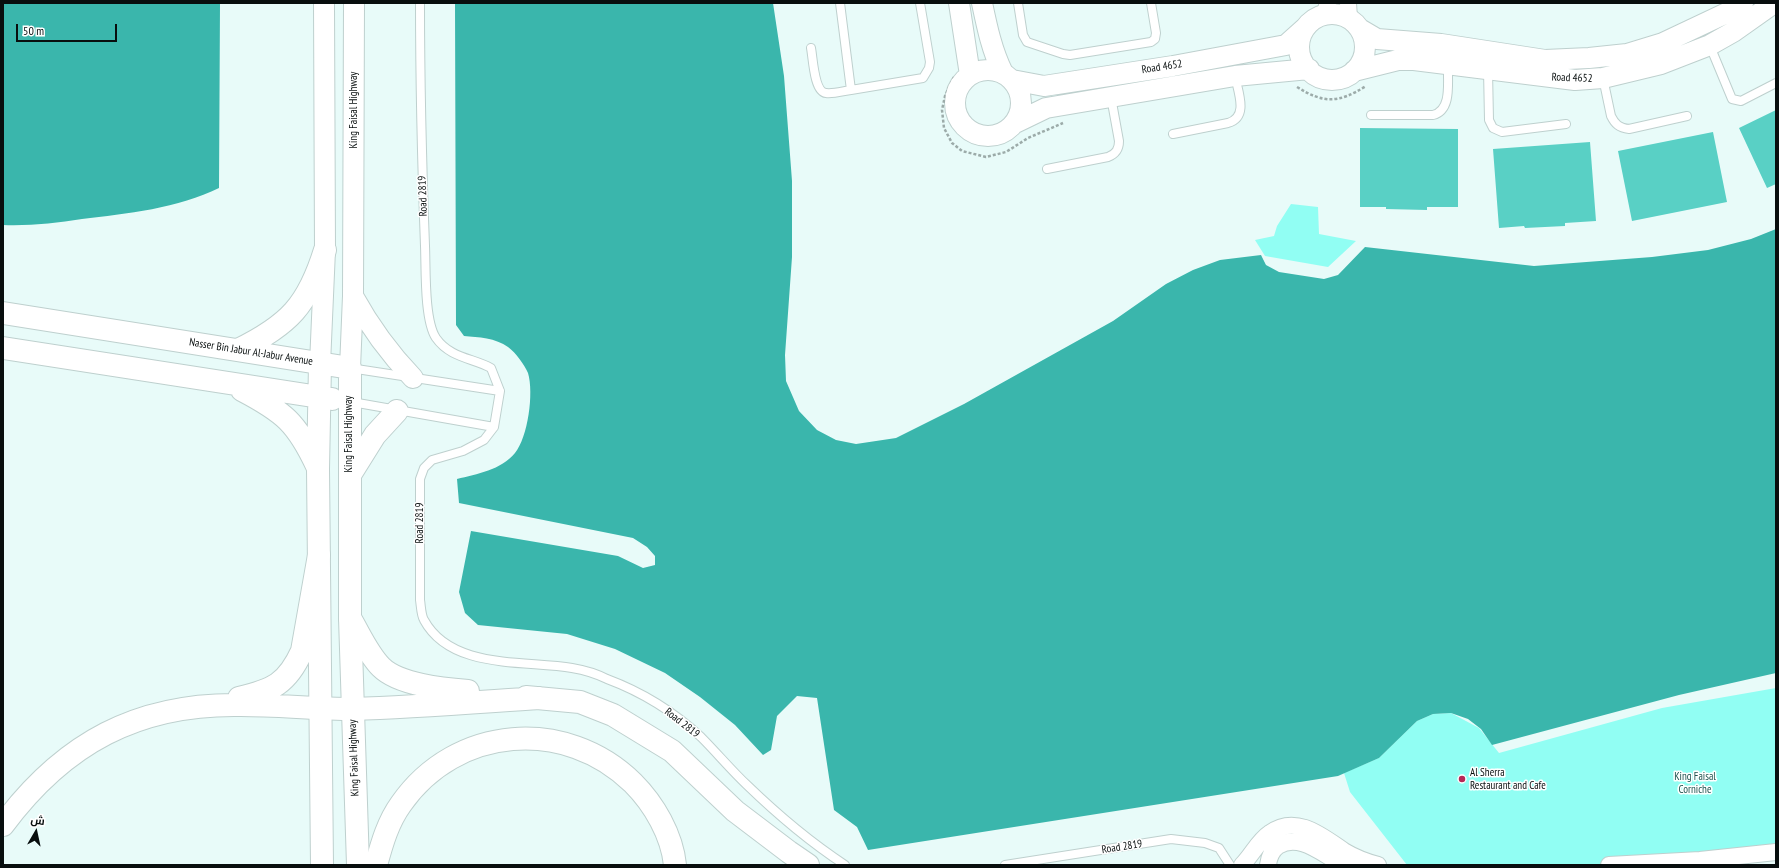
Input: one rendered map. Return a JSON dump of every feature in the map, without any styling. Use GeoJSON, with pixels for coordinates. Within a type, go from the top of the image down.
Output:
{"type":"FeatureCollection","features":[{"type":"Feature","properties":{"kind":"main road"},"geometry":{"type":"LineString","coordinates":[[238,350],[264,338],[286,321],[295,311],[304,300],[317,276],[325,250]]}},
{"type":"Feature","properties":{"kind":"main road","name":"Nasser Bin Jabur Al-Jabur Avenue"},"geometry":{"type":"LineString","coordinates":[[3,313],[350,368]]}},
{"type":"Feature","properties":{"kind":"main road"},"geometry":{"type":"LineString","coordinates":[[3,348],[225,381],[349,402]]}},
{"type":"Feature","properties":{"kind":"main road"},"geometry":{"type":"LineString","coordinates":[[320,364],[318,469],[322,865]]}},
{"type":"Feature","properties":{"kind":"main road","name":"King Faisal Highway"},"geometry":{"type":"LineString","coordinates":[[350,368],[350,618],[358,865]]}},
{"type":"Feature","properties":{"kind":"main road"},"geometry":{"type":"LineString","coordinates":[[225,381],[272,406],[293,424],[306,442],[318,469]]}},
{"type":"Feature","properties":{"kind":"main road"},"geometry":{"type":"LineString","coordinates":[[349,478],[365,449],[397,411]]}},
{"type":"Feature","properties":{"kind":"main road"},"geometry":{"type":"LineString","coordinates":[[3,825],[18,806],[43,780],[89,743],[105,733],[141,718],[264,692],[274,687],[291,672],[302,651],[319,555]]}},
{"type":"Feature","properties":{"kind":"main road"},"geometry":{"type":"LineString","coordinates":[[350,618],[381,668],[407,681],[440,689],[580,702],[620,719],[672,751],[735,811],[788,852],[808,865]]}},
{"type":"Feature","properties":{"kind":"main road"},"geometry":{"type":"LineString","coordinates":[[193,707],[240,704],[352,709],[540,698]]}},
{"type":"Feature","properties":{"kind":"main road"},"geometry":{"type":"LineString","coordinates":[[376,865],[384,836],[401,804],[426,776],[462,753],[488,743],[522,738],[556,740],[589,751],[618,769],[643,793],[662,824],[675,865]]}},
{"type":"Feature","properties":{"kind":"street"},"geometry":{"type":"LineString","coordinates":[[320,364],[325,250],[324,3]]}},
{"type":"Feature","properties":{"kind":"street","name":"King Faisal Highway"},"geometry":{"type":"LineString","coordinates":[[350,368],[353,296],[354,3]]}},
{"type":"Feature","properties":{"kind":"street"},"geometry":{"type":"LineString","coordinates":[[959,3],[970,75]]}},
{"type":"Feature","properties":{"kind":"street"},"geometry":{"type":"LineString","coordinates":[[982,3],[994,52],[1007,76],[1018,89],[1021,99],[1021,111],[1015,123],[1006,131],[994,136],[983,136],[970,131],[962,123],[955,105],[956,96],[960,85],[970,75],[981,71],[993,70],[1007,76]]}},
{"type":"Feature","properties":{"kind":"street","name":"Road 4652"},"geometry":{"type":"LineString","coordinates":[[1352,17],[1378,39],[1440,44],[1545,60],[1627,54],[1663,43],[1735,9],[1743,3]]}},
{"type":"Feature","properties":{"kind":"street","name":"Road 4652"},"geometry":{"type":"LineString","coordinates":[[1354,71],[1398,60],[1448,63],[1488,70],[1575,80],[1603,78],[1661,64],[1710,45],[1733,32],[1774,3]]}},
{"type":"Feature","properties":{"kind":"street"},"geometry":{"type":"LineString","coordinates":[[1326,9],[1341,15],[1352,17],[1364,40],[1365,51],[1361,62],[1354,71],[1346,77],[1326,79],[1316,75],[1308,69],[1302,60],[1299,49],[1300,38],[1305,28],[1326,9]]}},
{"type":"Feature","properties":{"kind":"street","name":"Road 4652"},"geometry":{"type":"LineString","coordinates":[[1007,76],[1044,86],[1173,66],[1286,45],[1305,28]]}},
{"type":"Feature","properties":{"kind":"street","name":"Road 4652"},"geometry":{"type":"LineString","coordinates":[[1015,123],[1046,108],[1235,76],[1308,69]]}},
{"type":"Feature","properties":{"kind":"street"},"geometry":{"type":"LineString","coordinates":[[353,296],[382,342],[413,378]]}},
{"type":"Feature","properties":{"kind":"street"},"geometry":{"type":"LineString","coordinates":[[1242,865],[1263,838],[1285,826],[1314,831],[1345,851],[1378,865]]}},
{"type":"Feature","properties":{"kind":"street"},"geometry":{"type":"LineString","coordinates":[[1268,865],[1274,849],[1291,841],[1308,845],[1344,865]]}},
{"type":"Feature","properties":{"kind":"street"},"geometry":{"type":"LineString","coordinates":[[1609,865],[1700,860],[1776,852]]}},
{"type":"Feature","properties":{"kind":"lane","name":"Road 2819"},"geometry":{"type":"LineString","coordinates":[[420,3],[421,156],[427,294],[430,325],[436,338],[448,350],[462,358],[491,368],[500,391]]}},
{"type":"Feature","properties":{"kind":"lane"},"geometry":{"type":"LineString","coordinates":[[840,3],[851,90]]}},
{"type":"Feature","properties":{"kind":"lane"},"geometry":{"type":"LineString","coordinates":[[811,48],[817,85],[821,91],[830,93],[923,78],[927,74],[930,62],[920,3]]}},
{"type":"Feature","properties":{"kind":"lane"},"geometry":{"type":"LineString","coordinates":[[1018,3],[1023,35],[1027,42],[1070,55],[1151,42],[1155,39],[1156,33],[1151,3]]}},
{"type":"Feature","properties":{"kind":"lane"},"geometry":{"type":"LineString","coordinates":[[1710,45],[1732,99],[1741,101],[1776,83]]}},
{"type":"Feature","properties":{"kind":"lane"},"geometry":{"type":"LineString","coordinates":[[1371,115],[1433,115],[1441,112],[1446,104],[1448,63]]}},
{"type":"Feature","properties":{"kind":"lane"},"geometry":{"type":"LineString","coordinates":[[1488,70],[1490,120],[1493,128],[1502,132],[1566,124]]}},
{"type":"Feature","properties":{"kind":"lane"},"geometry":{"type":"LineString","coordinates":[[1173,134],[1236,120],[1241,109],[1235,76]]}},
{"type":"Feature","properties":{"kind":"lane"},"geometry":{"type":"LineString","coordinates":[[1603,78],[1611,116],[1613,121],[1623,128],[1629,129],[1687,116]]}},
{"type":"Feature","properties":{"kind":"lane"},"geometry":{"type":"LineString","coordinates":[[1047,169],[1108,157],[1114,154],[1118,148],[1119,141],[1111,97]]}},
{"type":"Feature","properties":{"kind":"lane","name":"Nasser Bin Jabur Al-Jabur Avenue"},"geometry":{"type":"LineString","coordinates":[[350,368],[500,391]]}},
{"type":"Feature","properties":{"kind":"lane"},"geometry":{"type":"LineString","coordinates":[[349,402],[494,427],[500,391]]}},
{"type":"Feature","properties":{"kind":"lane","name":"Road 2819"},"geometry":{"type":"LineString","coordinates":[[494,427],[484,440],[464,451],[432,460],[424,468],[420,479],[420,600],[423,619],[435,636],[450,647],[473,656],[499,661],[573,668],[606,678],[640,694],[673,714],[700,737],[747,785],[793,828],[845,865]]}},
{"type":"Feature","properties":{"kind":"lane","name":"Road 2819"},"geometry":{"type":"LineString","coordinates":[[1005,865],[1171,840],[1205,843],[1219,848],[1230,865]]}},
{"type":"Feature","properties":{"kind":"path"},"geometry":{"type":"LineString","coordinates":[[1294,84],[1313,96],[1330,100],[1347,96],[1371,84]]}},
{"type":"Feature","properties":{"kind":"green space"},"geometry":{"type":"Polygon","coordinates":[[[1291,204],[1318,207],[1319,234],[1356,241],[1328,267],[1265,256],[1255,240],[1274,236],[1277,226],[1291,204]]]}},
{"type":"Feature","properties":{"kind":"green space","name":"King Faisal Corniche"},"geometry":{"type":"Polygon","coordinates":[[[1776,688],[1776,855],[1663,865],[1407,865],[1350,792],[1344,773],[1379,758],[1417,721],[1433,714],[1451,713],[1479,728],[1499,753],[1662,708],[1776,688]]]}},
{"type":"Feature","properties":{"kind":"shaded area"},"geometry":{"type":"Polygon","coordinates":[[[3,3],[220,3],[219,188],[187,201],[152,209],[62,222],[3,225],[3,3]]]}},
{"type":"Feature","properties":{"kind":"shaded area"},"geometry":{"type":"Polygon","coordinates":[[[455,3],[773,3],[784,76],[792,181],[792,257],[785,355],[786,381],[799,411],[817,430],[836,440],[856,444],[896,438],[964,404],[1113,321],[1166,284],[1193,270],[1220,260],[1261,255],[1266,265],[1279,272],[1324,279],[1338,275],[1365,247],[1534,266],[1652,257],[1708,250],[1751,239],[1776,229],[1776,673],[1679,695],[1492,745],[1481,729],[1468,719],[1451,713],[1433,714],[1417,721],[1379,758],[1338,776],[868,850],[857,827],[834,810],[817,698],[797,696],[777,716],[771,750],[763,755],[735,725],[700,697],[665,673],[615,649],[567,634],[478,625],[465,613],[459,592],[471,531],[618,556],[643,568],[655,565],[655,556],[647,547],[633,538],[459,503],[457,479],[480,473],[503,464],[520,446],[529,414],[530,382],[528,373],[520,359],[511,349],[492,340],[464,336],[456,325],[455,3]]]}},
{"type":"Feature","properties":{"kind":"building"},"geometry":{"type":"Polygon","coordinates":[[[1776,110],[1776,184],[1767,188],[1739,128],[1776,110]]]}},
{"type":"Feature","properties":{"kind":"building"},"geometry":{"type":"Polygon","coordinates":[[[1360,128],[1458,129],[1458,207],[1427,207],[1427,210],[1360,207],[1360,128]]]}},
{"type":"Feature","properties":{"kind":"building"},"geometry":{"type":"Polygon","coordinates":[[[1713,132],[1727,202],[1632,221],[1618,151],[1713,132]]]}},
{"type":"Feature","properties":{"kind":"building"},"geometry":{"type":"Polygon","coordinates":[[[1590,142],[1596,221],[1565,223],[1565,226],[1525,228],[1524,226],[1499,228],[1493,149],[1590,142]]]}},
{"type":"Feature","properties":{"kind":"place","name":"Al Sherra Restaurant and Cafe"},"geometry":{"type":"Point","coordinates":[1462,779]}}]}
